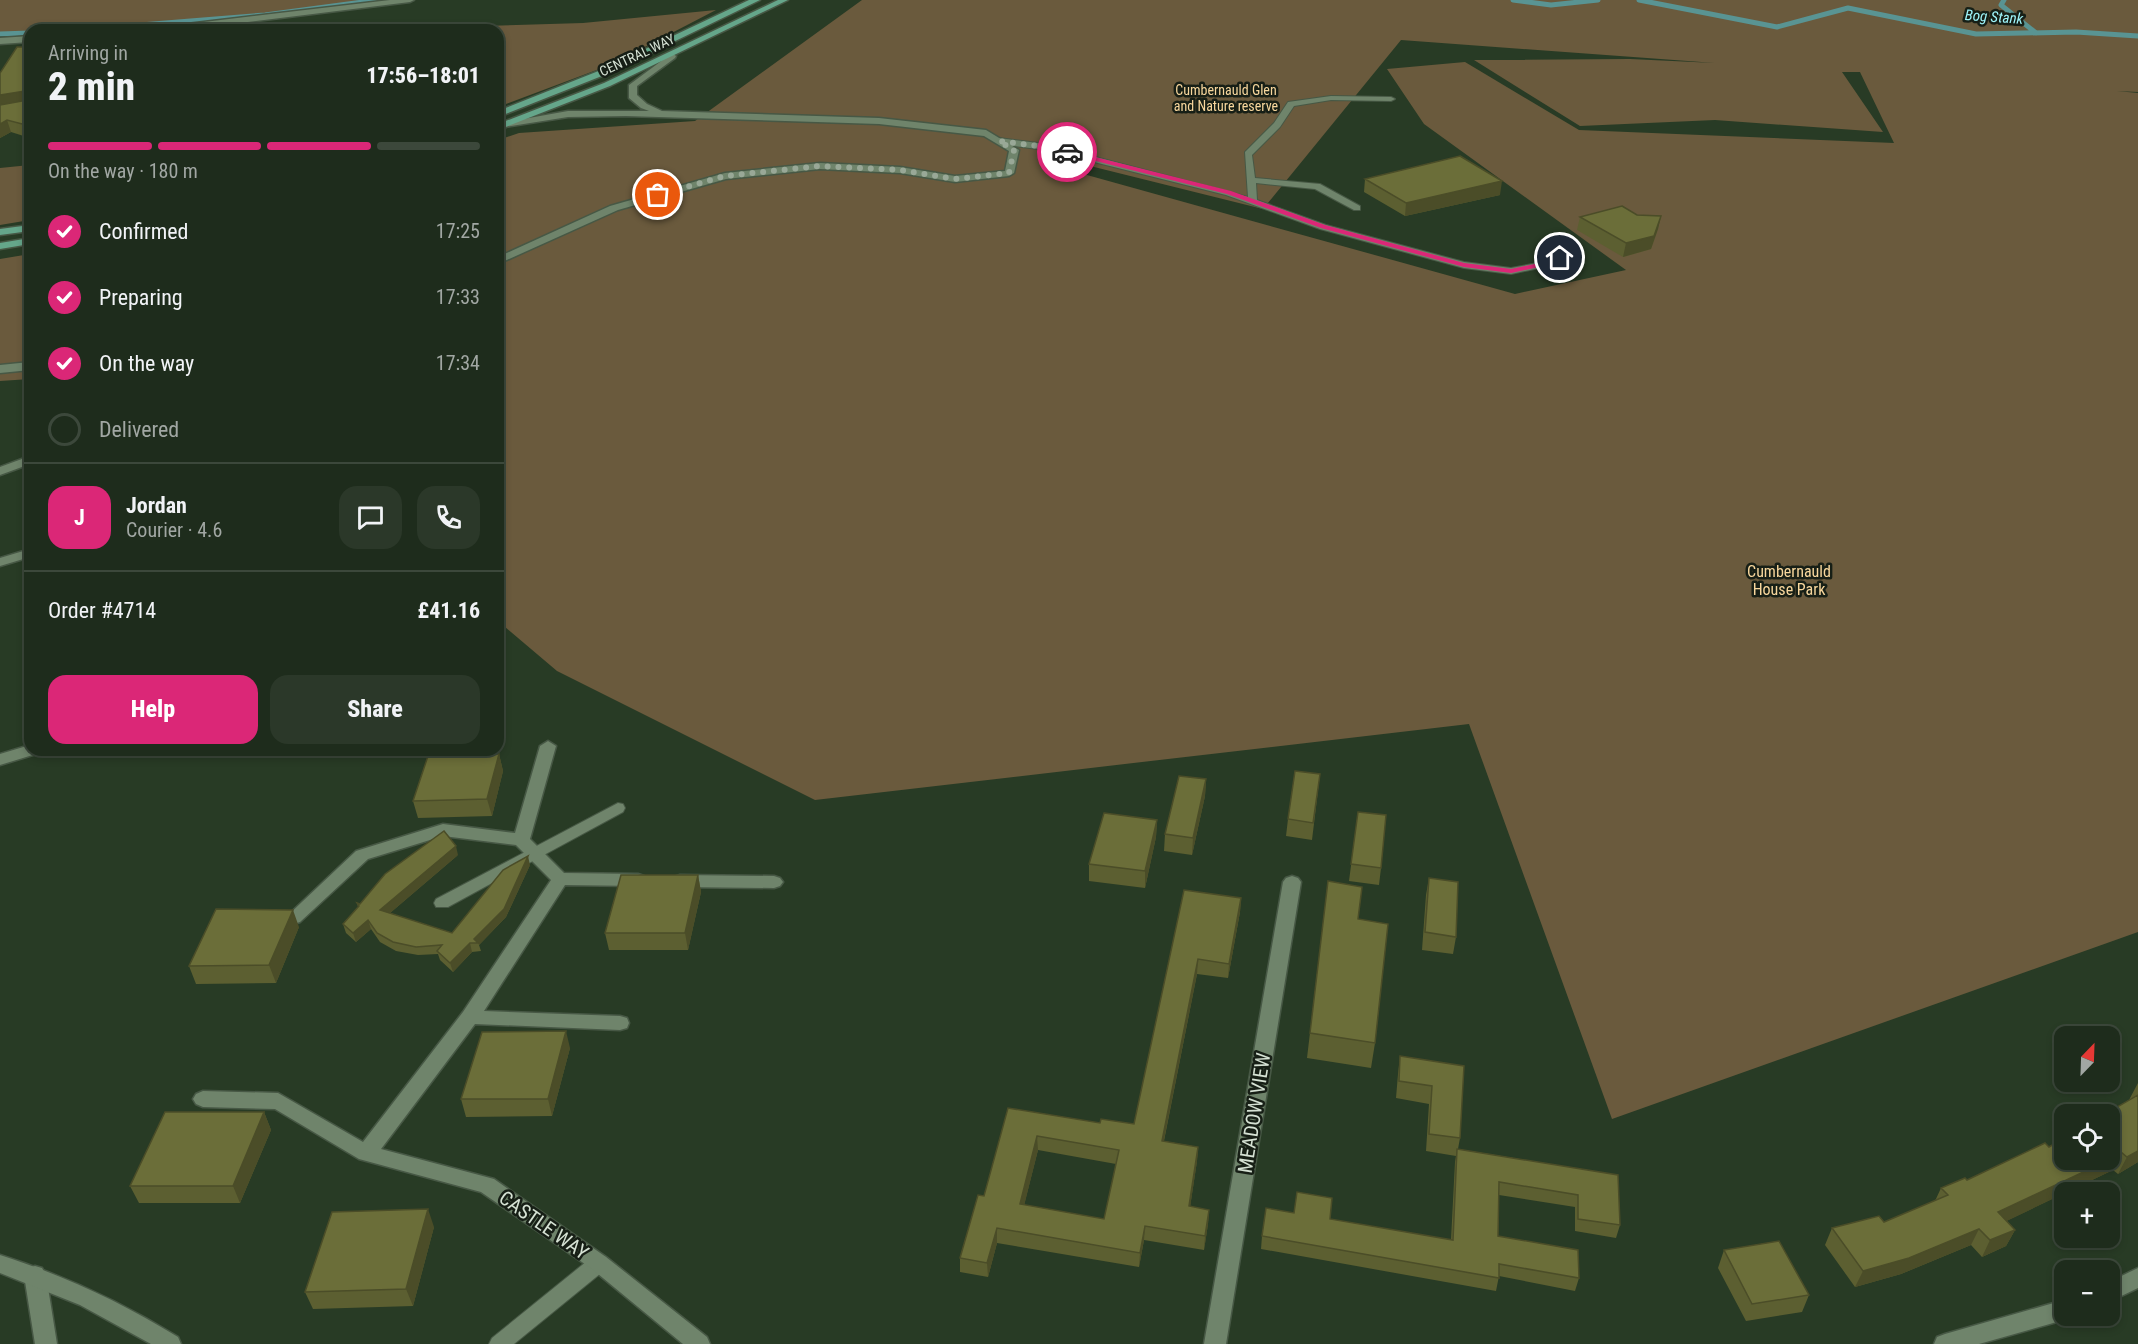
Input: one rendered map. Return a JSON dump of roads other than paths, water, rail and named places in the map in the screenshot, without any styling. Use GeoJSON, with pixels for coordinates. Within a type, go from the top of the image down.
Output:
{"type":"FeatureCollection","features":[{"type":"Feature","properties":{"kind":"main road","name":"CENTRAL WAY"},"geometry":{"type":"LineString","coordinates":[[504,112],[596,75],[756,0]]}},
{"type":"Feature","properties":{"kind":"main road","name":"CENTRAL WAY"},"geometry":{"type":"LineString","coordinates":[[504,125],[600,88],[672,56],[784,0]]}},
{"type":"Feature","properties":{"kind":"main road"},"geometry":{"type":"LineString","coordinates":[[0,232],[24,229]]}},
{"type":"Feature","properties":{"kind":"main road"},"geometry":{"type":"LineString","coordinates":[[0,246],[24,242]]}},
{"type":"Feature","properties":{"kind":"street"},"geometry":{"type":"LineString","coordinates":[[212,24],[410,0]]}},
{"type":"Feature","properties":{"kind":"street"},"geometry":{"type":"LineString","coordinates":[[0,41],[24,39]]}},
{"type":"Feature","properties":{"kind":"street"},"geometry":{"type":"LineString","coordinates":[[671,115],[644,106],[632,96],[633,85],[672,56]]}},
{"type":"Feature","properties":{"kind":"street"},"geometry":{"type":"LineString","coordinates":[[504,126],[568,114],[879,121],[986,134],[1014,150],[1009,173],[955,179],[900,170],[820,166],[725,176],[614,208],[504,258]]}},
{"type":"Feature","properties":{"kind":"street"},"geometry":{"type":"LineString","coordinates":[[0,369],[24,367]]}},
{"type":"Feature","properties":{"kind":"street"},"geometry":{"type":"LineString","coordinates":[[0,471],[24,462]]}},
{"type":"Feature","properties":{"kind":"street"},"geometry":{"type":"LineString","coordinates":[[0,562],[24,555]]}},
{"type":"Feature","properties":{"kind":"street"},"geometry":{"type":"LineString","coordinates":[[521,840],[548,746]]}},
{"type":"Feature","properties":{"kind":"street"},"geometry":{"type":"LineString","coordinates":[[0,760],[24,752]]}},
{"type":"Feature","properties":{"kind":"street"},"geometry":{"type":"LineString","coordinates":[[294,918],[362,855],[443,830],[521,840],[560,879],[774,882]]}},
{"type":"Feature","properties":{"kind":"street"},"geometry":{"type":"LineString","coordinates":[[366,1153],[470,1017],[560,879]]}},
{"type":"Feature","properties":{"kind":"street","name":"MEADOW VIEW"},"geometry":{"type":"LineString","coordinates":[[1215,1344],[1292,882]]}},
{"type":"Feature","properties":{"kind":"street"},"geometry":{"type":"LineString","coordinates":[[470,1017],[620,1023]]}},
{"type":"Feature","properties":{"kind":"street","name":"CASTLE WAY"},"geometry":{"type":"LineString","coordinates":[[203,1099],[278,1101],[366,1153],[487,1185],[599,1263],[699,1344]]}},
{"type":"Feature","properties":{"kind":"street"},"geometry":{"type":"LineString","coordinates":[[0,1264],[35,1275],[125,1315],[170,1344]]}},
{"type":"Feature","properties":{"kind":"street"},"geometry":{"type":"LineString","coordinates":[[35,1275],[46,1344]]}},
{"type":"Feature","properties":{"kind":"street"},"geometry":{"type":"LineString","coordinates":[[2120,1287],[2138,1276]]}},
{"type":"Feature","properties":{"kind":"street"},"geometry":{"type":"LineString","coordinates":[[1945,1344],[2054,1313]]}},
{"type":"Feature","properties":{"kind":"lane"},"geometry":{"type":"LineString","coordinates":[[1253,201],[1248,154],[1277,125],[1292,105],[1331,98],[1391,99]]}},
{"type":"Feature","properties":{"kind":"lane"},"geometry":{"type":"LineString","coordinates":[[999,141],[1046,147],[1229,192],[1323,227],[1464,265],[1511,271],[1546,264],[1560,258]]}},
{"type":"Feature","properties":{"kind":"lane"},"geometry":{"type":"LineString","coordinates":[[1252,180],[1317,186],[1357,207]]}},
{"type":"Feature","properties":{"kind":"lane"},"geometry":{"type":"LineString","coordinates":[[442,903],[618,808]]}},
{"type":"Feature","properties":{"kind":"lane"},"geometry":{"type":"LineString","coordinates":[[499,1344],[599,1263]]}},
{"type":"Feature","properties":{"kind":"waterway","name":"Bog Stank"},"geometry":{"type":"LineString","coordinates":[[153,24],[265,15],[378,0]]}},
{"type":"Feature","properties":{"kind":"waterway","name":"Bog Stank"},"geometry":{"type":"LineString","coordinates":[[1513,0],[1551,5],[1598,0]]}},
{"type":"Feature","properties":{"kind":"waterway","name":"Bog Stank"},"geometry":{"type":"LineString","coordinates":[[1639,0],[1777,27],[1848,8],[1976,34],[2036,33]]}},
{"type":"Feature","properties":{"kind":"waterway"},"geometry":{"type":"LineString","coordinates":[[2004,0],[2001,5],[2036,33]]}},
{"type":"Feature","properties":{"kind":"waterway","name":"Bog Stank"},"geometry":{"type":"LineString","coordinates":[[2036,33],[2076,32],[2138,36]]}},
{"type":"Feature","properties":{"kind":"waterway","name":"Bog Stank"},"geometry":{"type":"LineString","coordinates":[[0,34],[24,33]]}},
{"type":"Feature","properties":{"kind":"park label","name":"Cumbernauld Glen and Nature reserve"},"geometry":{"type":"Point","coordinates":[1226,98]}},
{"type":"Feature","properties":{"kind":"park label","name":"Cumbernauld House Park"},"geometry":{"type":"Point","coordinates":[1789,580]}}]}
